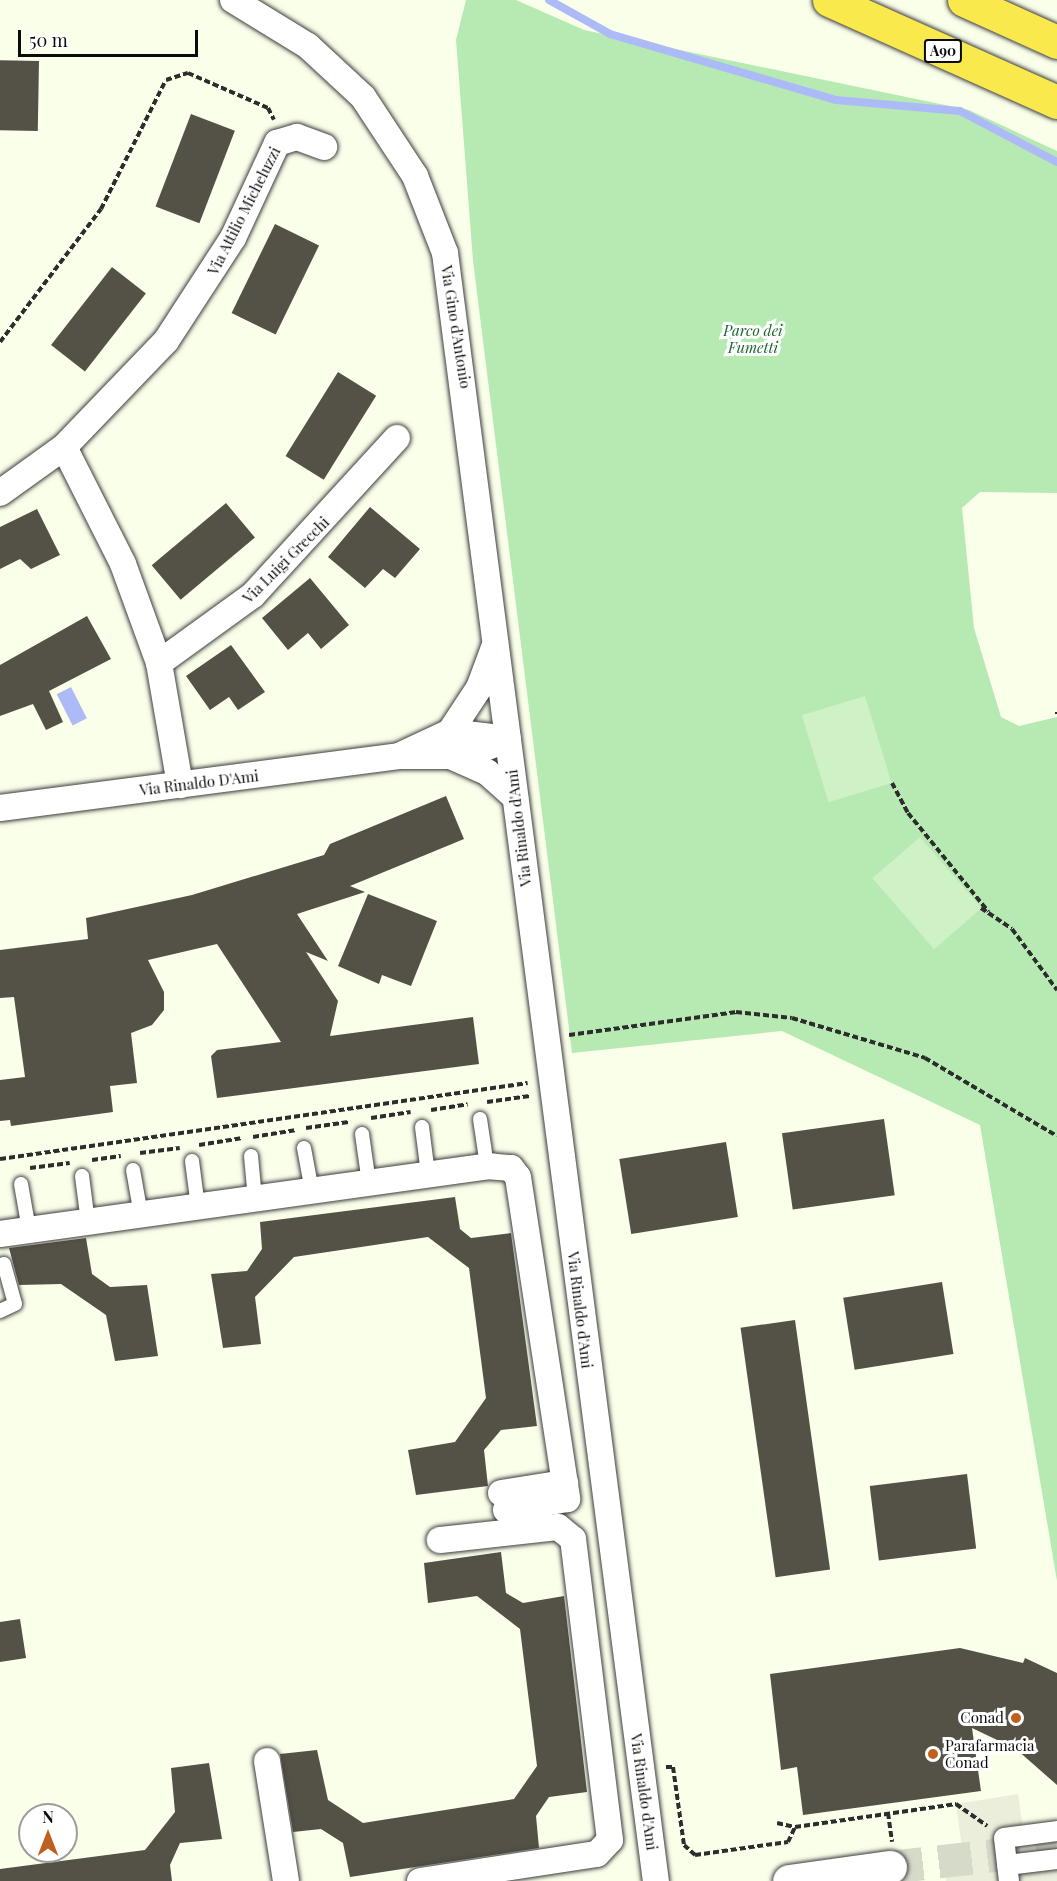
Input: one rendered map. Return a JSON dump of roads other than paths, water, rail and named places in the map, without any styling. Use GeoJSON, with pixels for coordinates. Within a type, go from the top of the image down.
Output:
{"type":"FeatureCollection","features":[{"type":"Feature","properties":{"kind":"highway","name":"A90"},"geometry":{"type":"LineString","coordinates":[[829,0],[1057,102]]}},
{"type":"Feature","properties":{"kind":"highway"},"geometry":{"type":"LineString","coordinates":[[964,0],[1057,42]]}},
{"type":"Feature","properties":{"kind":"street","name":"Via Gino d'Antonio"},"geometry":{"type":"LineString","coordinates":[[233,0],[288,31],[355,88],[399,149],[432,215],[445,254],[458,333],[508,739]]}},
{"type":"Feature","properties":{"kind":"street","name":"Via Attilio Micheluzzi"},"geometry":{"type":"LineString","coordinates":[[0,493],[64,447],[139,374],[184,317],[233,238],[283,138],[301,138],[324,147]]}},
{"type":"Feature","properties":{"kind":"street","name":"Via Luigi Grecchi"},"geometry":{"type":"LineString","coordinates":[[159,663],[253,595],[397,438]]}},
{"type":"Feature","properties":{"kind":"street"},"geometry":{"type":"LineString","coordinates":[[64,447],[123,564],[159,663],[180,785]]}},
{"type":"Feature","properties":{"kind":"street"},"geometry":{"type":"LineString","coordinates":[[497,639],[479,688],[450,732],[508,739]]}},
{"type":"Feature","properties":{"kind":"street","name":"Via Rinaldo D'Ami"},"geometry":{"type":"LineString","coordinates":[[399,756],[450,732]]}},
{"type":"Feature","properties":{"kind":"street","name":"Via Rinaldo D'Ami"},"geometry":{"type":"LineString","coordinates":[[0,808],[399,756],[453,757],[508,739]]}},
{"type":"Feature","properties":{"kind":"street","name":"Via Rinaldo d'Ami"},"geometry":{"type":"LineString","coordinates":[[508,739],[551,1087],[656,1881]]}},
{"type":"Feature","properties":{"kind":"street","name":"Via Rinaldo D'Ami"},"geometry":{"type":"LineString","coordinates":[[453,757],[487,772],[515,797]]}},
{"type":"Feature","properties":{"kind":"street"},"geometry":{"type":"LineString","coordinates":[[2,1234],[487,1166],[511,1168],[518,1177],[565,1483],[504,1501]]}},
{"type":"Feature","properties":{"kind":"street"},"geometry":{"type":"LineString","coordinates":[[420,1881],[597,1854],[610,1840],[573,1539],[558,1527],[440,1540]]}},
{"type":"Feature","properties":{"kind":"street"},"geometry":{"type":"LineString","coordinates":[[267,1761],[286,1881]]}},
{"type":"Feature","properties":{"kind":"street"},"geometry":{"type":"LineString","coordinates":[[1057,1831],[1004,1838],[1008,1873],[1057,1859]]}},
{"type":"Feature","properties":{"kind":"street"},"geometry":{"type":"LineString","coordinates":[[789,1881],[890,1867]]}},
{"type":"Feature","properties":{"kind":"lane"},"geometry":{"type":"LineString","coordinates":[[480,1119],[487,1166]]}},
{"type":"Feature","properties":{"kind":"lane"},"geometry":{"type":"LineString","coordinates":[[422,1126],[428,1174]]}},
{"type":"Feature","properties":{"kind":"lane"},"geometry":{"type":"LineString","coordinates":[[362,1134],[369,1183]]}},
{"type":"Feature","properties":{"kind":"lane"},"geometry":{"type":"LineString","coordinates":[[304,1148],[312,1191]]}},
{"type":"Feature","properties":{"kind":"lane"},"geometry":{"type":"LineString","coordinates":[[251,1156],[255,1199]]}},
{"type":"Feature","properties":{"kind":"lane"},"geometry":{"type":"LineString","coordinates":[[192,1161],[198,1207]]}},
{"type":"Feature","properties":{"kind":"lane"},"geometry":{"type":"LineString","coordinates":[[133,1170],[141,1215]]}},
{"type":"Feature","properties":{"kind":"lane"},"geometry":{"type":"LineString","coordinates":[[82,1176],[88,1222]]}},
{"type":"Feature","properties":{"kind":"lane"},"geometry":{"type":"LineString","coordinates":[[21,1184],[28,1230]]}},
{"type":"Feature","properties":{"kind":"lane"},"geometry":{"type":"LineString","coordinates":[[0,1311],[15,1304],[2,1265],[2,1234]]}},
{"type":"Feature","properties":{"kind":"water"},"geometry":{"type":"Polygon","coordinates":[[[71,687],[87,718],[73,725],[57,694],[71,687]]]}},
{"type":"Feature","properties":{"kind":"waterway"},"geometry":{"type":"LineString","coordinates":[[549,0],[610,34],[836,100],[960,111],[1057,162]]}},
{"type":"Feature","properties":{"kind":"tunnel"},"geometry":{"type":"LineString","coordinates":[[890,1867],[1057,1848]]}},
{"type":"Feature","properties":{"kind":"place","name":"Conad"},"geometry":{"type":"Point","coordinates":[1016,1718]}},
{"type":"Feature","properties":{"kind":"place","name":"Parafarmacia Conad"},"geometry":{"type":"Point","coordinates":[933,1754]}},
{"type":"Feature","properties":{"kind":"park label","name":"Parco dei Fumetti"},"geometry":{"type":"Point","coordinates":[753,338]}}]}
